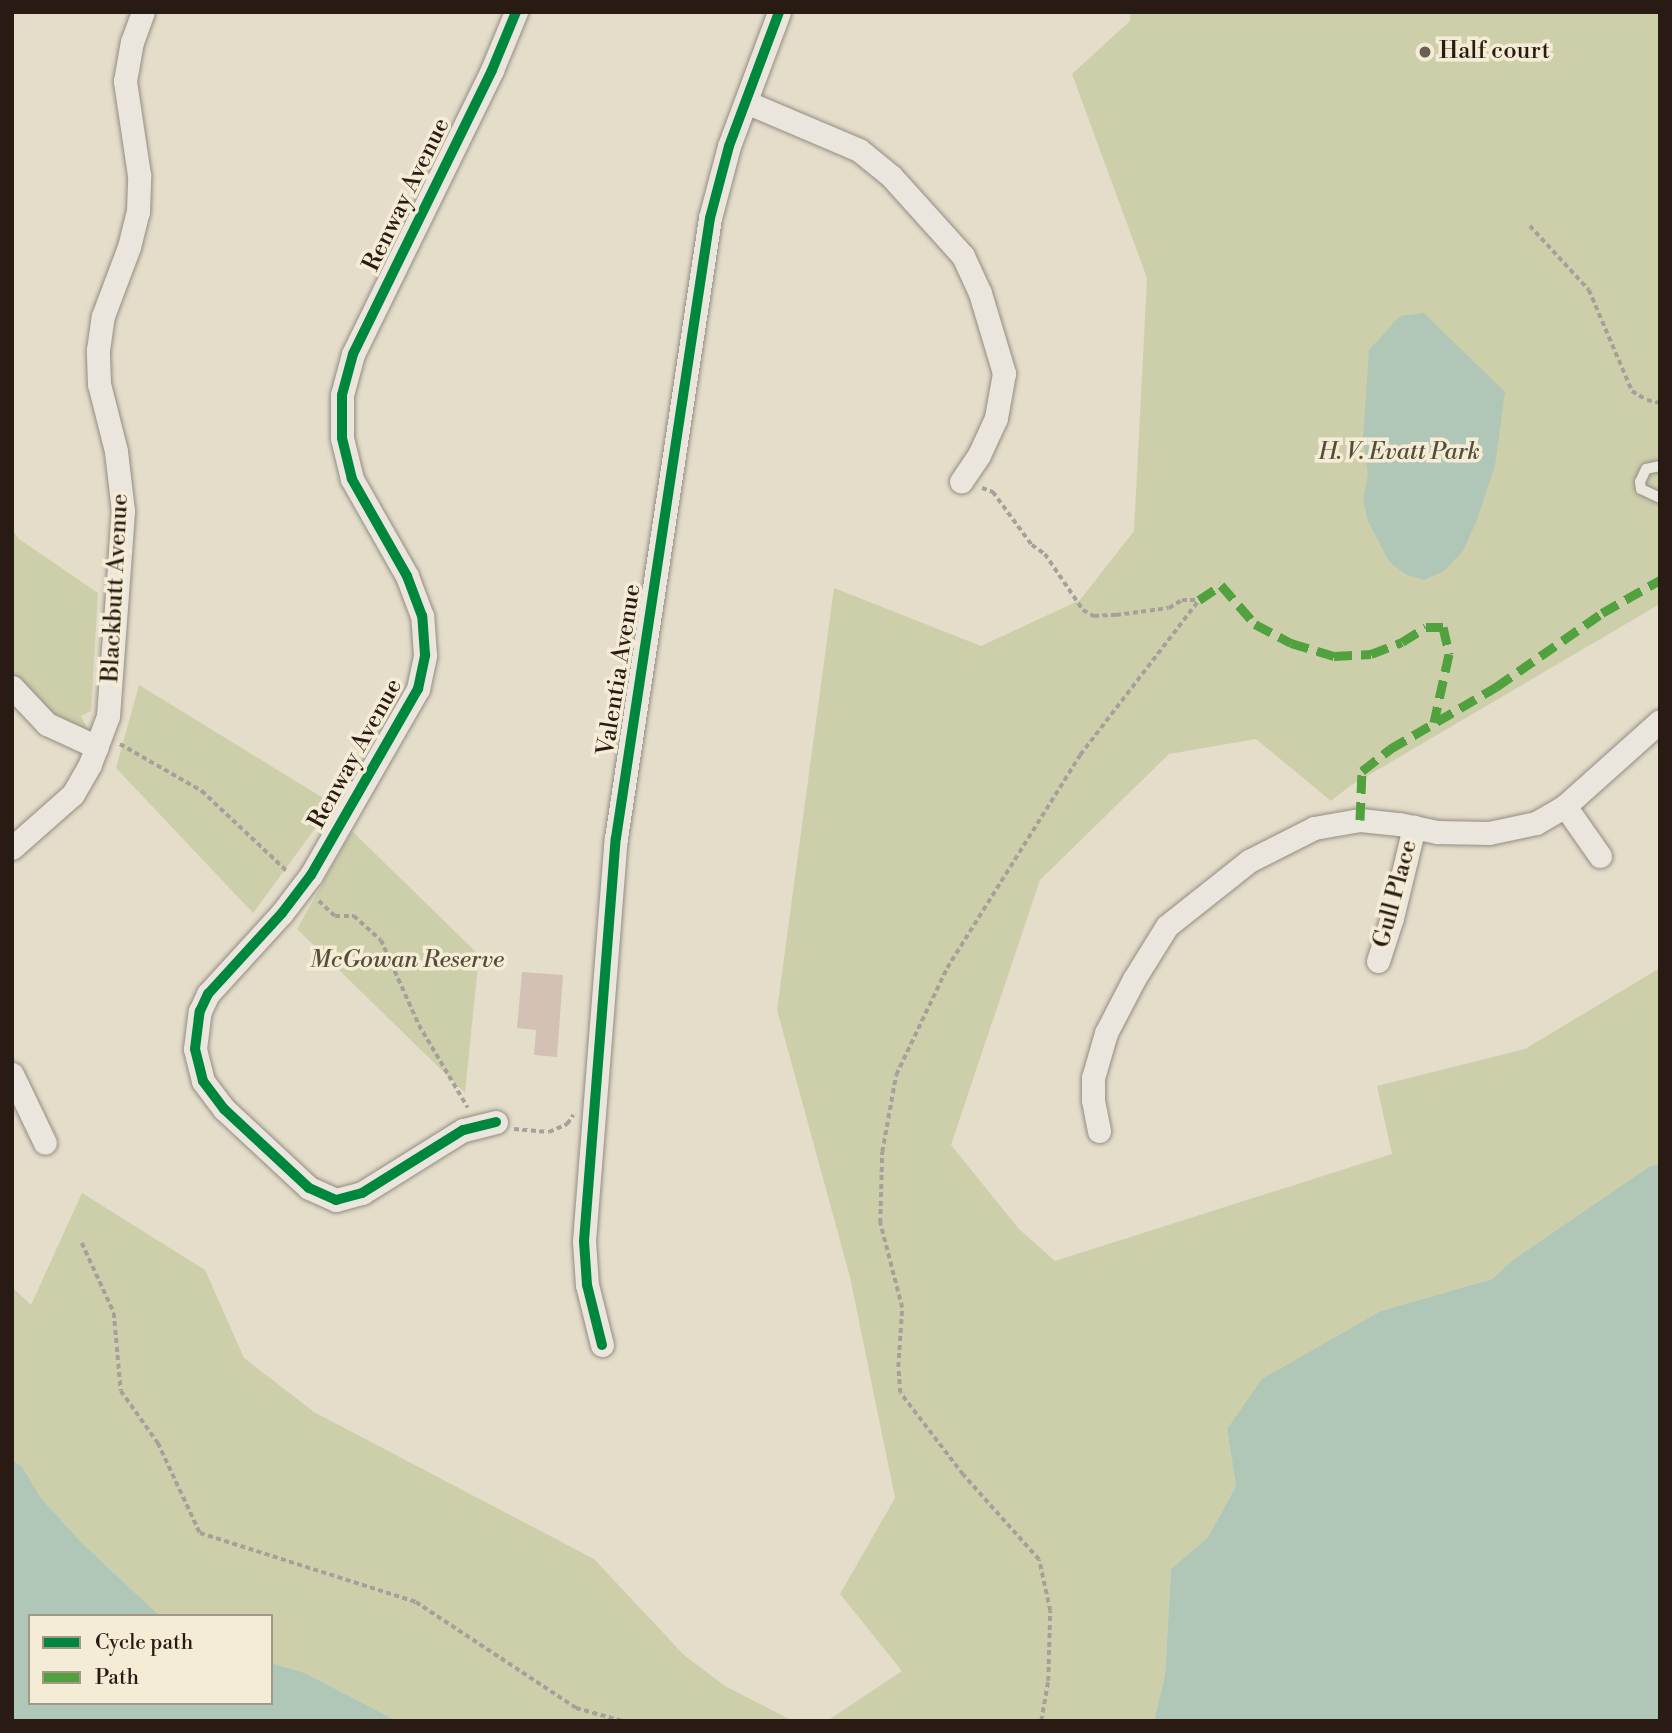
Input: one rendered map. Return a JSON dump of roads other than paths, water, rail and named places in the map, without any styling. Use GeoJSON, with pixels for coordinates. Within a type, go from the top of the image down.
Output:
{"type":"FeatureCollection","features":[{"type":"Feature","properties":{"kind":"street","name":"Blackbutt Avenue"},"geometry":{"type":"LineString","coordinates":[[12,848],[64,804],[83,779],[100,741],[110,696],[122,512],[116,451],[99,384],[98,350],[103,316],[129,247],[138,212],[139,176],[125,81],[132,42],[143,12]]}},
{"type":"Feature","properties":{"kind":"street","name":"Renway Avenue"},"geometry":{"type":"LineString","coordinates":[[496,1122],[463,1130],[362,1193],[336,1200],[309,1188],[213,1097],[203,1081],[195,1049],[200,1011],[208,993],[303,886],[409,709],[418,689],[425,655],[422,616],[416,596],[360,497],[345,458],[341,416],[347,372],[364,329],[492,70],[516,12]]}},
{"type":"Feature","properties":{"kind":"street","name":"Valentia Avenue"},"geometry":{"type":"LineString","coordinates":[[602,1345],[587,1285],[584,1241],[615,849],[710,218],[719,174],[779,12]]}},
{"type":"Feature","properties":{"kind":"street"},"geometry":{"type":"LineString","coordinates":[[746,102],[859,150],[891,176],[963,256],[980,293],[1004,373],[996,418],[979,455],[961,482]]}},
{"type":"Feature","properties":{"kind":"street"},"geometry":{"type":"LineString","coordinates":[[12,687],[47,724],[100,741]]}},
{"type":"Feature","properties":{"kind":"street"},"geometry":{"type":"LineString","coordinates":[[1099,1131],[1093,1100],[1093,1077],[1106,1033],[1134,979],[1167,926],[1249,860],[1314,828],[1360,820],[1437,832],[1489,833],[1536,823],[1565,806],[1660,721]]}},
{"type":"Feature","properties":{"kind":"street"},"geometry":{"type":"LineString","coordinates":[[1565,806],[1600,856]]}},
{"type":"Feature","properties":{"kind":"street","name":"Gull Place"},"geometry":{"type":"LineString","coordinates":[[1378,961],[1392,918],[1414,827]]}},
{"type":"Feature","properties":{"kind":"street"},"geometry":{"type":"LineString","coordinates":[[12,1074],[45,1143]]}},
{"type":"Feature","properties":{"kind":"lane"},"geometry":{"type":"LineString","coordinates":[[1660,466],[1646,469],[1640,482],[1641,489],[1660,498]]}},
{"type":"Feature","properties":{"kind":"place","name":"Half court"},"geometry":{"type":"Point","coordinates":[1425,52]}},
{"type":"Feature","properties":{"kind":"park label","name":"H. V. Evatt Park"},"geometry":{"type":"Point","coordinates":[1399,453]}},
{"type":"Feature","properties":{"kind":"park label","name":"McGowan Reserve"},"geometry":{"type":"Point","coordinates":[407,961]}}]}
